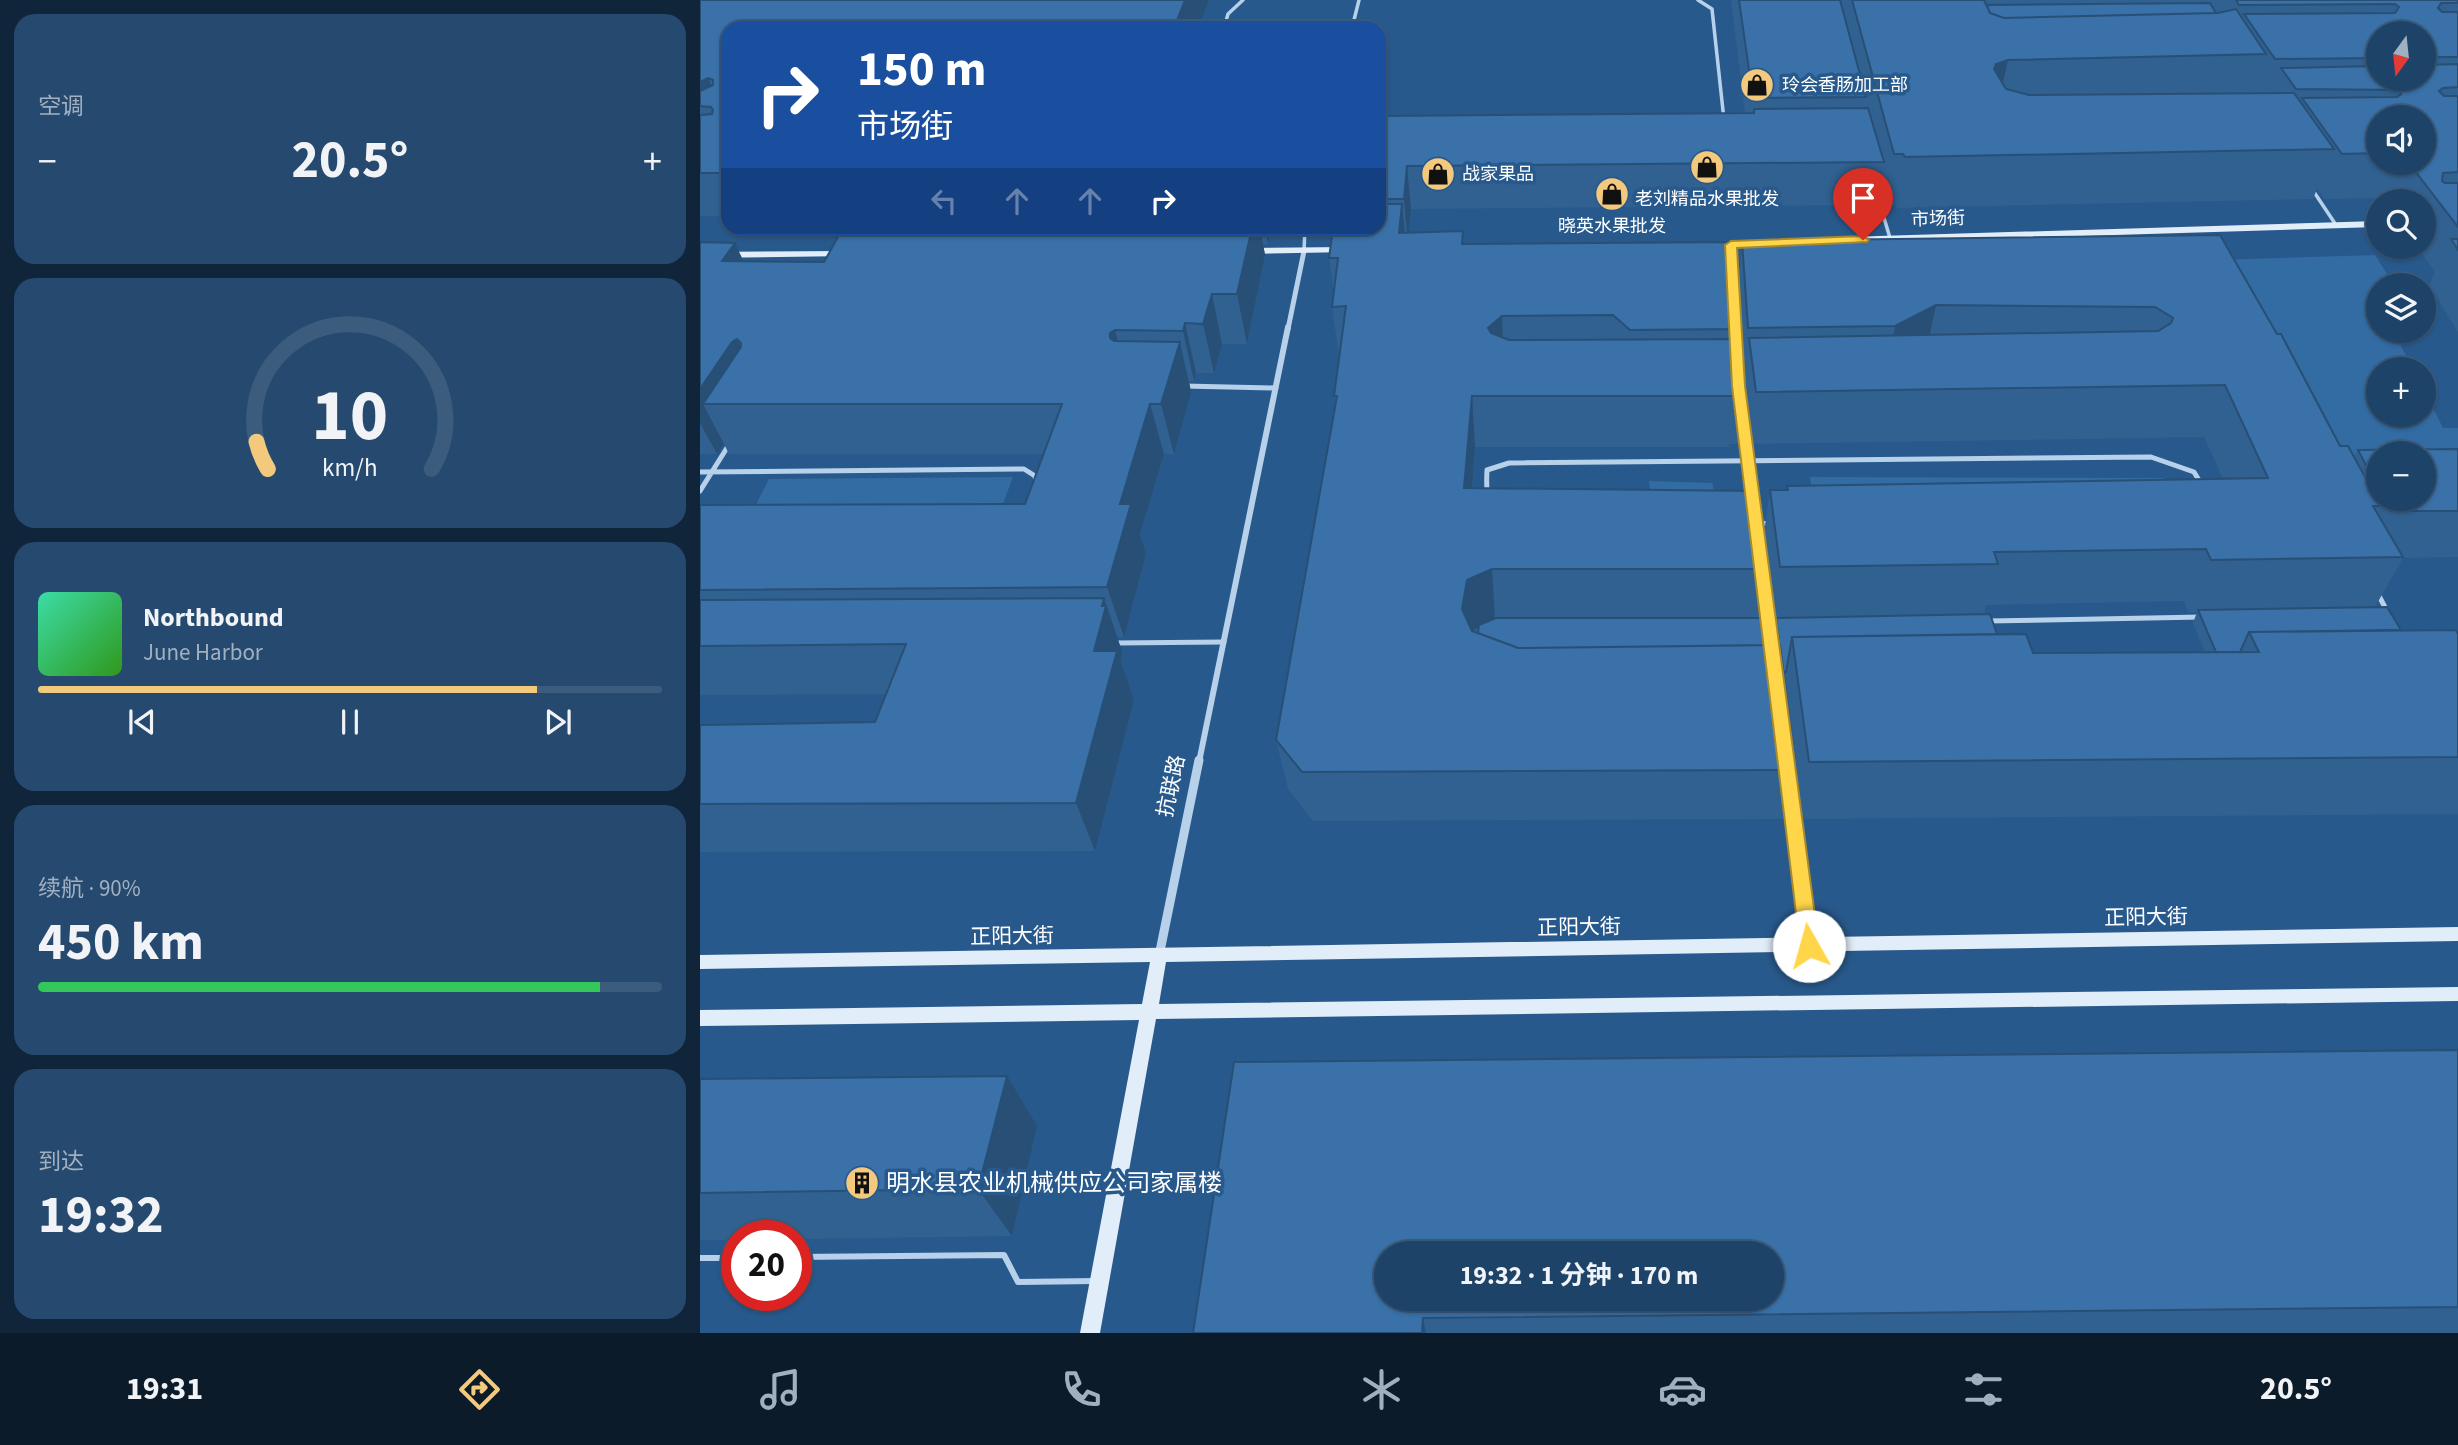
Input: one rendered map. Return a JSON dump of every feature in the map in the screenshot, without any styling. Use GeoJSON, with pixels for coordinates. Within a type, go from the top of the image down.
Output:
{"type":"FeatureCollection","features":[{"type":"Feature","properties":{"kind":"main road","name":"市场街"},"geometry":{"type":"LineString","coordinates":[[1837,241],[2366,224]]}},
{"type":"Feature","properties":{"kind":"main road"},"geometry":{"type":"LineString","coordinates":[[1236,251],[1359,250]]}},
{"type":"Feature","properties":{"kind":"main road"},"geometry":{"type":"LineString","coordinates":[[700,255],[859,254]]}},
{"type":"Feature","properties":{"kind":"main road","name":"正阳大街"},"geometry":{"type":"LineString","coordinates":[[700,962],[2458,934]]}},
{"type":"Feature","properties":{"kind":"main road","name":"抗联路"},"geometry":{"type":"LineString","coordinates":[[1090,1333],[1159,956]]}},
{"type":"Feature","properties":{"kind":"main road"},"geometry":{"type":"LineString","coordinates":[[700,1018],[2458,994]]}},
{"type":"Feature","properties":{"kind":"street","name":"抗联路"},"geometry":{"type":"LineString","coordinates":[[1159,956],[1304,250]]}},
{"type":"Feature","properties":{"kind":"lane"},"geometry":{"type":"LineString","coordinates":[[1226,21],[1228,14],[1243,0]]}},
{"type":"Feature","properties":{"kind":"lane"},"geometry":{"type":"LineString","coordinates":[[1354,21],[1359,0]]}},
{"type":"Feature","properties":{"kind":"lane"},"geometry":{"type":"LineString","coordinates":[[1698,0],[1712,9],[1724,124]]}},
{"type":"Feature","properties":{"kind":"lane"},"geometry":{"type":"LineString","coordinates":[[2307,181],[2336,225]]}},
{"type":"Feature","properties":{"kind":"lane"},"geometry":{"type":"LineString","coordinates":[[1875,186],[1890,239]]}},
{"type":"Feature","properties":{"kind":"lane"},"geometry":{"type":"LineString","coordinates":[[2189,228],[2194,239]]}},
{"type":"Feature","properties":{"kind":"lane"},"geometry":{"type":"LineString","coordinates":[[1304,250],[1305,235]]}},
{"type":"Feature","properties":{"kind":"lane"},"geometry":{"type":"LineString","coordinates":[[835,264],[841,254]]}},
{"type":"Feature","properties":{"kind":"lane"},"geometry":{"type":"LineString","coordinates":[[1181,386],[1276,388]]}},
{"type":"Feature","properties":{"kind":"lane"},"geometry":{"type":"LineString","coordinates":[[1741,410],[1752,498]]}},
{"type":"Feature","properties":{"kind":"lane"},"geometry":{"type":"LineString","coordinates":[[700,491],[733,438]]}},
{"type":"Feature","properties":{"kind":"lane"},"geometry":{"type":"LineString","coordinates":[[2151,457],[2194,472],[2209,497],[2191,517],[1756,523],[1525,527],[1496,516],[1485,497],[1487,470],[1509,463],[2151,457]]}},
{"type":"Feature","properties":{"kind":"lane"},"geometry":{"type":"LineString","coordinates":[[700,472],[1024,469],[1035,476],[1037,494]]}},
{"type":"Feature","properties":{"kind":"lane"},"geometry":{"type":"LineString","coordinates":[[1754,510],[1758,536]]}},
{"type":"Feature","properties":{"kind":"lane"},"geometry":{"type":"LineString","coordinates":[[1764,587],[1773,651]]}},
{"type":"Feature","properties":{"kind":"lane"},"geometry":{"type":"LineString","coordinates":[[2376,591],[2394,625]]}},
{"type":"Feature","properties":{"kind":"lane"},"geometry":{"type":"LineString","coordinates":[[2374,614],[2388,614]]}},
{"type":"Feature","properties":{"kind":"lane"},"geometry":{"type":"LineString","coordinates":[[1976,621],[2209,617]]}},
{"type":"Feature","properties":{"kind":"lane"},"geometry":{"type":"LineString","coordinates":[[1756,625],[1783,625]]}},
{"type":"Feature","properties":{"kind":"lane"},"geometry":{"type":"LineString","coordinates":[[1113,643],[1224,642]]}},
{"type":"Feature","properties":{"kind":"lane"},"geometry":{"type":"LineString","coordinates":[[1790,785],[1809,946]]}},
{"type":"Feature","properties":{"kind":"lane"},"geometry":{"type":"LineString","coordinates":[[812,1257],[1004,1255],[1018,1282],[1099,1281]]}},
{"type":"Feature","properties":{"kind":"lane"},"geometry":{"type":"LineString","coordinates":[[700,1258],[721,1258]]}},
{"type":"Feature","properties":{"kind":"shaded area"},"geometry":{"type":"Polygon","coordinates":[[[2366,255],[2366,259],[2378,259],[2386,273],[2366,273],[2366,343],[2399,343],[2407,357],[2366,357],[2366,427],[2436,427],[2436,414],[2443,428],[2458,428],[2458,471],[2436,459],[2436,441],[2366,441],[2366,470],[2334,469],[2217,260],[2366,255]]]}},
{"type":"Feature","properties":{"kind":"shaded area"},"geometry":{"type":"Polygon","coordinates":[[[1013,477],[995,525],[745,526],[769,479],[1013,477]]]}},
{"type":"Feature","properties":{"kind":"shaded area"},"geometry":{"type":"Polygon","coordinates":[[[1810,477],[2164,478],[2168,490],[1814,504],[1810,477]]]}},
{"type":"Feature","properties":{"kind":"shaded area"},"geometry":{"type":"Polygon","coordinates":[[[1649,481],[1712,483],[1716,497],[1652,509],[1649,481]]]}},
{"type":"Feature","properties":{"kind":"building"},"geometry":{"type":"Polygon","coordinates":[[[700,0],[1185,0],[1177,21],[721,21],[721,173],[700,173],[700,115],[712,114],[713,110],[711,107],[700,106],[700,91],[713,85],[713,80],[708,78],[700,82],[700,0]]]}},
{"type":"Feature","properties":{"kind":"building"},"geometry":{"type":"Polygon","coordinates":[[[1739,0],[1840,0],[1866,97],[1753,98],[1739,0]]]}},
{"type":"Feature","properties":{"kind":"building"},"geometry":{"type":"Polygon","coordinates":[[[1852,0],[1984,0],[1990,13],[2004,18],[2218,13],[2236,9],[2266,54],[2008,60],[1996,64],[1994,69],[2006,89],[2029,95],[2294,93],[2334,149],[1905,157],[1903,154],[1894,154],[1852,0]]]}},
{"type":"Feature","properties":{"kind":"building"},"geometry":{"type":"Polygon","coordinates":[[[2236,0],[2458,0],[2458,3],[2441,3],[2438,8],[2442,12],[2458,12],[2458,57],[2436,57],[2436,21],[2366,21],[2366,58],[2275,59],[2244,14],[2395,13],[2399,7],[2395,4],[2239,5],[2236,0]]]}},
{"type":"Feature","properties":{"kind":"building"},"geometry":{"type":"Polygon","coordinates":[[[2210,3],[2216,13],[2004,18],[1990,13],[1987,5],[2210,3]]]}},
{"type":"Feature","properties":{"kind":"building"},"geometry":{"type":"Polygon","coordinates":[[[2458,64],[2458,87],[2443,88],[2439,91],[2444,96],[2458,96],[2458,172],[2443,173],[2442,181],[2458,183],[2458,227],[2436,198],[2436,189],[2429,189],[2418,175],[2436,175],[2436,105],[2366,105],[2366,153],[2342,154],[2302,98],[2397,97],[2400,91],[2436,91],[2436,65],[2458,64]]]}},
{"type":"Feature","properties":{"kind":"building"},"geometry":{"type":"Polygon","coordinates":[[[2366,66],[2366,90],[2296,89],[2281,68],[2366,66]]]}},
{"type":"Feature","properties":{"kind":"building"},"geometry":{"type":"Polygon","coordinates":[[[1868,108],[1884,162],[1407,166],[1404,199],[1386,199],[1386,116],[1754,113],[1754,109],[1868,108]]]}},
{"type":"Feature","properties":{"kind":"building"},"geometry":{"type":"Polygon","coordinates":[[[1386,204],[1402,204],[1399,233],[1463,231],[1462,244],[1733,242],[1737,329],[1630,330],[1613,315],[1502,316],[1488,328],[1491,333],[1509,340],[1738,339],[1745,393],[1733,393],[1734,396],[1472,396],[1464,488],[1759,491],[1769,569],[1492,569],[1467,580],[1462,609],[1472,631],[1518,648],[1780,645],[1796,770],[1302,772],[1276,740],[1337,396],[1334,396],[1346,306],[1332,307],[1338,258],[1329,258],[1332,235],[1386,235],[1386,204]]]}},
{"type":"Feature","properties":{"kind":"building"},"geometry":{"type":"Polygon","coordinates":[[[839,235],[1250,235],[1237,294],[1212,294],[1203,324],[1185,323],[1183,331],[1115,330],[1110,333],[1110,338],[1114,341],[1180,342],[1161,404],[1150,404],[1120,504],[1131,504],[1107,587],[700,590],[700,505],[1025,504],[1062,404],[703,404],[741,347],[741,343],[737,339],[732,342],[700,389],[700,242],[735,243],[722,261],[824,262],[839,235]]]}},
{"type":"Feature","properties":{"kind":"building"},"geometry":{"type":"Polygon","coordinates":[[[2220,235],[2277,334],[2281,334],[2340,446],[2348,446],[2366,479],[2366,511],[2376,511],[2403,557],[2211,560],[2206,549],[1994,552],[1998,564],[1780,567],[1770,490],[1788,490],[1787,486],[2268,478],[2225,385],[1756,392],[1749,338],[2158,331],[2171,323],[2173,318],[2155,307],[1936,305],[1895,326],[1748,328],[1742,241],[2220,235]]]}},
{"type":"Feature","properties":{"kind":"building"},"geometry":{"type":"Polygon","coordinates":[[[2451,239],[2458,239],[2458,250],[2451,239]]]}},
{"type":"Feature","properties":{"kind":"building"},"geometry":{"type":"Polygon","coordinates":[[[2436,449],[2458,449],[2458,511],[2436,511],[2436,449]]]}},
{"type":"Feature","properties":{"kind":"building"},"geometry":{"type":"Polygon","coordinates":[[[2358,450],[2366,450],[2366,465],[2358,450]]]}},
{"type":"Feature","properties":{"kind":"building"},"geometry":{"type":"Polygon","coordinates":[[[1104,598],[1102,606],[1106,606],[1094,651],[1117,651],[1076,803],[700,804],[700,725],[875,722],[906,644],[700,646],[700,600],[1104,598]]]}},
{"type":"Feature","properties":{"kind":"building"},"geometry":{"type":"Polygon","coordinates":[[[2387,607],[2401,630],[2249,632],[2240,652],[2216,652],[2198,610],[2387,607]]]}},
{"type":"Feature","properties":{"kind":"building"},"geometry":{"type":"Polygon","coordinates":[[[1990,614],[1997,634],[1792,637],[1786,672],[1783,672],[1776,618],[1990,614]]]}},
{"type":"Feature","properties":{"kind":"building"},"geometry":{"type":"Polygon","coordinates":[[[1496,618],[1766,618],[1769,645],[1518,648],[1478,633],[1479,625],[1496,618]]]}},
{"type":"Feature","properties":{"kind":"building"},"geometry":{"type":"Polygon","coordinates":[[[2456,630],[2458,757],[1809,762],[1792,637],[2026,634],[2033,653],[2259,652],[2249,632],[2456,630]]]}},
{"type":"Feature","properties":{"kind":"building"},"geometry":{"type":"Polygon","coordinates":[[[2458,1050],[2458,1307],[1423,1318],[1422,1333],[1193,1333],[1234,1062],[2458,1050]]]}},
{"type":"Feature","properties":{"kind":"building"},"geometry":{"type":"Polygon","coordinates":[[[1007,1076],[978,1189],[700,1193],[700,1079],[1007,1076]]]}},
{"type":"Feature","properties":{"kind":"place","name":"玲会香肠加工部"},"geometry":{"type":"Point","coordinates":[1757,85]}},
{"type":"Feature","properties":{"kind":"place","name":"老刘精品水果批发"},"geometry":{"type":"Point","coordinates":[1707,167]}},
{"type":"Feature","properties":{"kind":"place","name":"战家果品"},"geometry":{"type":"Point","coordinates":[1438,174]}},
{"type":"Feature","properties":{"kind":"place","name":"晓英水果批发"},"geometry":{"type":"Point","coordinates":[1612,194]}},
{"type":"Feature","properties":{"kind":"place","name":"明水县农业机械供应公司家属楼"},"geometry":{"type":"Point","coordinates":[862,1183]}},
{"type":"Feature","properties":{"kind":"route"},"geometry":{"type":"LineString","coordinates":[[1809,946],[1738,386],[1731,245],[1863,240]]}}]}
